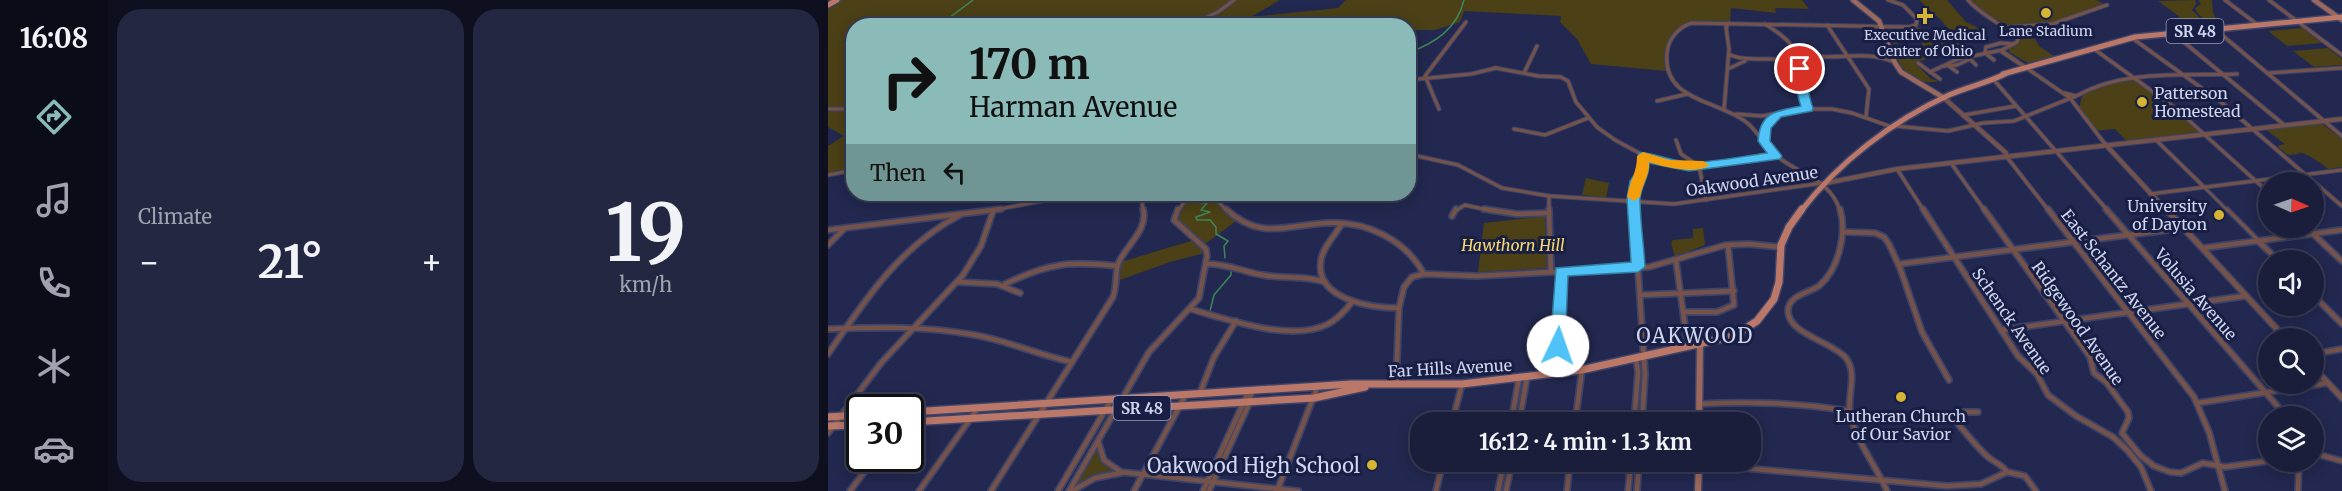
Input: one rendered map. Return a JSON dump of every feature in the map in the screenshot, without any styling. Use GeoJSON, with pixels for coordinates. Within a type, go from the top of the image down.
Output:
{"type":"FeatureCollection","features":[{"type":"Feature","properties":{"kind":"main road"},"geometry":{"type":"LineString","coordinates":[[828,5],[837,0]]}},
{"type":"Feature","properties":{"kind":"main road"},"geometry":{"type":"LineString","coordinates":[[1853,0],[1871,12],[1881,26],[1895,63],[1904,74],[1944,98]]}},
{"type":"Feature","properties":{"kind":"main road"},"geometry":{"type":"LineString","coordinates":[[2314,0],[2341,18]]}},
{"type":"Feature","properties":{"kind":"main road","name":"SR 48"},"geometry":{"type":"LineString","coordinates":[[2093,49],[2131,38],[2341,18]]}},
{"type":"Feature","properties":{"kind":"main road","name":"Far Hills Avenue"},"geometry":{"type":"LineString","coordinates":[[924,411],[1352,384],[1462,384],[1582,369],[1734,336],[1756,322],[1771,303],[1777,292],[1781,247],[1791,226],[1823,183],[1894,126],[1944,98],[1976,84],[2093,49]]}},
{"type":"Feature","properties":{"kind":"main road","name":"Far Hills Avenue"},"geometry":{"type":"LineString","coordinates":[[1976,84],[1991,76],[2005,74]]}},
{"type":"Feature","properties":{"kind":"main road"},"geometry":{"type":"LineString","coordinates":[[1700,344],[1700,412]]}},
{"type":"Feature","properties":{"kind":"main road","name":"Far Hills Avenue"},"geometry":{"type":"LineString","coordinates":[[924,421],[1314,398],[1349,392],[1371,385]]}},
{"type":"Feature","properties":{"kind":"main road"},"geometry":{"type":"LineString","coordinates":[[828,417],[846,416]]}},
{"type":"Feature","properties":{"kind":"main road"},"geometry":{"type":"LineString","coordinates":[[831,426],[846,425]]}},
{"type":"Feature","properties":{"kind":"main road"},"geometry":{"type":"LineString","coordinates":[[1698,491],[1699,472]]}},
{"type":"Feature","properties":{"kind":"street"},"geometry":{"type":"LineString","coordinates":[[1205,18],[1218,12],[1234,0]]}},
{"type":"Feature","properties":{"kind":"street"},"geometry":{"type":"LineString","coordinates":[[1887,491],[1858,437],[1849,411],[1851,371],[1848,360],[1835,348],[1800,330],[1791,320],[1788,312],[1793,300],[1822,282],[1840,249],[1843,232],[1838,200],[1823,183],[1776,156],[1750,125],[1733,114],[1688,94],[1667,74],[1665,58],[1669,44],[1686,24],[1912,27],[1918,22],[1903,5],[1888,0]]}},
{"type":"Feature","properties":{"kind":"street"},"geometry":{"type":"LineString","coordinates":[[1930,72],[2016,44],[2018,38],[2007,28],[1987,17],[1968,0]]}},
{"type":"Feature","properties":{"kind":"street"},"geometry":{"type":"LineString","coordinates":[[2225,0],[2258,25]]}},
{"type":"Feature","properties":{"kind":"street"},"geometry":{"type":"LineString","coordinates":[[2269,0],[2342,55]]}},
{"type":"Feature","properties":{"kind":"street"},"geometry":{"type":"LineString","coordinates":[[2007,28],[2020,25],[2052,24],[2107,5]]}},
{"type":"Feature","properties":{"kind":"street"},"geometry":{"type":"LineString","coordinates":[[1439,109],[1425,80],[1429,71],[1466,22]]}},
{"type":"Feature","properties":{"kind":"street"},"geometry":{"type":"LineString","coordinates":[[1719,23],[1726,27]]}},
{"type":"Feature","properties":{"kind":"street"},"geometry":{"type":"LineString","coordinates":[[1726,27],[1730,23]]}},
{"type":"Feature","properties":{"kind":"street"},"geometry":{"type":"LineString","coordinates":[[1764,24],[1785,38],[1796,50],[1816,58]]}},
{"type":"Feature","properties":{"kind":"street"},"geometry":{"type":"LineString","coordinates":[[1827,25],[1870,91],[1870,98],[1865,106],[1866,117]]}},
{"type":"Feature","properties":{"kind":"street"},"geometry":{"type":"LineString","coordinates":[[1724,110],[1724,90],[1730,68],[1726,27]]}},
{"type":"Feature","properties":{"kind":"street"},"geometry":{"type":"LineString","coordinates":[[2216,29],[2342,136]]}},
{"type":"Feature","properties":{"kind":"street"},"geometry":{"type":"LineString","coordinates":[[2173,33],[2283,124]]}},
{"type":"Feature","properties":{"kind":"street"},"geometry":{"type":"LineString","coordinates":[[2131,38],[2188,76],[2304,172]]}},
{"type":"Feature","properties":{"kind":"street"},"geometry":{"type":"LineString","coordinates":[[1985,54],[1986,47],[1994,43],[2016,44]]}},
{"type":"Feature","properties":{"kind":"street"},"geometry":{"type":"LineString","coordinates":[[1524,73],[1537,46]]}},
{"type":"Feature","properties":{"kind":"street"},"geometry":{"type":"LineString","coordinates":[[1798,64],[1804,60],[1832,58],[1846,54],[1886,53],[1889,47]]}},
{"type":"Feature","properties":{"kind":"street"},"geometry":{"type":"LineString","coordinates":[[2093,49],[2134,76],[2204,133],[2256,181]]}},
{"type":"Feature","properties":{"kind":"street"},"geometry":{"type":"LineString","coordinates":[[1796,50],[1803,84],[1803,98],[1808,108]]}},
{"type":"Feature","properties":{"kind":"street"},"geometry":{"type":"LineString","coordinates":[[2002,50],[2080,106],[2091,129],[2276,328]]}},
{"type":"Feature","properties":{"kind":"street"},"geometry":{"type":"LineString","coordinates":[[1876,54],[1895,63]]}},
{"type":"Feature","properties":{"kind":"street"},"geometry":{"type":"LineString","coordinates":[[1985,54],[1994,60]]}},
{"type":"Feature","properties":{"kind":"street"},"geometry":{"type":"LineString","coordinates":[[1730,55],[1748,60]]}},
{"type":"Feature","properties":{"kind":"street"},"geometry":{"type":"LineString","coordinates":[[1730,68],[1748,60],[1777,56],[1798,64]]}},
{"type":"Feature","properties":{"kind":"street"},"geometry":{"type":"LineString","coordinates":[[1970,58],[1976,65]]}},
{"type":"Feature","properties":{"kind":"street"},"geometry":{"type":"LineString","coordinates":[[1918,63],[1940,79]]}},
{"type":"Feature","properties":{"kind":"street"},"geometry":{"type":"LineString","coordinates":[[1946,66],[1957,72]]}},
{"type":"Feature","properties":{"kind":"street"},"geometry":{"type":"LineString","coordinates":[[1416,80],[1471,74],[1496,68],[1566,79],[1576,102],[1588,118],[1609,137],[1643,156],[1669,164],[1700,166],[1776,156]]}},
{"type":"Feature","properties":{"kind":"street"},"geometry":{"type":"LineString","coordinates":[[2268,73],[2342,68]]}},
{"type":"Feature","properties":{"kind":"street"},"geometry":{"type":"LineString","coordinates":[[1733,114],[1777,114],[1808,108],[1839,110],[1894,126],[1948,131],[2027,117],[2082,95],[2103,82],[2134,76],[2237,74]]}},
{"type":"Feature","properties":{"kind":"street","name":"Volusia Avenue"},"geometry":{"type":"LineString","coordinates":[[1993,78],[2258,384]]}},
{"type":"Feature","properties":{"kind":"street"},"geometry":{"type":"LineString","coordinates":[[2064,93],[2076,96]]}},
{"type":"Feature","properties":{"kind":"street"},"geometry":{"type":"LineString","coordinates":[[1657,101],[1688,94]]}},
{"type":"Feature","properties":{"kind":"street","name":"East Schantz Avenue"},"geometry":{"type":"LineString","coordinates":[[1944,98],[2006,153],[2071,242],[2198,403],[2225,491]]}},
{"type":"Feature","properties":{"kind":"street"},"geometry":{"type":"LineString","coordinates":[[1964,116],[2016,105]]}},
{"type":"Feature","properties":{"kind":"street"},"geometry":{"type":"LineString","coordinates":[[828,110],[846,109]]}},
{"type":"Feature","properties":{"kind":"street"},"geometry":{"type":"LineString","coordinates":[[1764,141],[1765,127],[1777,114]]}},
{"type":"Feature","properties":{"kind":"street"},"geometry":{"type":"LineString","coordinates":[[1514,129],[1535,135],[1548,135],[1588,118]]}},
{"type":"Feature","properties":{"kind":"street","name":"Oakwood Avenue"},"geometry":{"type":"LineString","coordinates":[[1416,156],[1449,162],[1502,188],[1549,196],[1668,204],[1823,183],[1897,169],[2342,119]]}},
{"type":"Feature","properties":{"kind":"street"},"geometry":{"type":"LineString","coordinates":[[2155,139],[2267,250]]}},
{"type":"Feature","properties":{"kind":"street"},"geometry":{"type":"LineString","coordinates":[[1676,140],[1681,154],[1700,166],[1706,200]]}},
{"type":"Feature","properties":{"kind":"street"},"geometry":{"type":"LineString","coordinates":[[1635,412],[1640,357],[1640,295],[1634,202],[1636,181],[1644,172],[1643,156]]}},
{"type":"Feature","properties":{"kind":"street","name":"Ridgewood Avenue"},"geometry":{"type":"LineString","coordinates":[[1951,163],[2090,357],[2094,373],[2106,382],[2128,412],[2129,418],[2122,429],[2123,436]]}},
{"type":"Feature","properties":{"kind":"street","name":"Schenck Avenue"},"geometry":{"type":"LineString","coordinates":[[1897,169],[2018,356],[2037,374],[2048,395],[2076,416],[2121,444],[2141,467],[2151,491]]}},
{"type":"Feature","properties":{"kind":"street"},"geometry":{"type":"LineString","coordinates":[[2324,172],[2342,170]]}},
{"type":"Feature","properties":{"kind":"street"},"geometry":{"type":"LineString","coordinates":[[828,175],[846,172]]}},
{"type":"Feature","properties":{"kind":"street"},"geometry":{"type":"LineString","coordinates":[[2150,194],[2256,181]]}},
{"type":"Feature","properties":{"kind":"street"},"geometry":{"type":"LineString","coordinates":[[2324,190],[2342,206]]}},
{"type":"Feature","properties":{"kind":"street"},"geometry":{"type":"LineString","coordinates":[[1549,196],[1551,272]]}},
{"type":"Feature","properties":{"kind":"street"},"geometry":{"type":"LineString","coordinates":[[828,230],[993,211],[1043,201]]}},
{"type":"Feature","properties":{"kind":"street"},"geometry":{"type":"LineString","coordinates":[[991,491],[1113,297],[1117,287],[1117,266],[1144,222],[1142,204],[1144,201]]}},
{"type":"Feature","properties":{"kind":"street"},"geometry":{"type":"LineString","coordinates":[[1070,491],[1154,344],[1190,309],[1200,294],[1206,264],[1206,249],[1175,222],[1176,214],[1185,201]]}},
{"type":"Feature","properties":{"kind":"street"},"geometry":{"type":"LineString","coordinates":[[1218,201],[1235,217],[1261,229],[1281,230],[1316,224],[1342,224],[1372,231],[1404,247],[1416,258],[1424,274]]}},
{"type":"Feature","properties":{"kind":"street"},"geometry":{"type":"LineString","coordinates":[[1452,216],[1457,208],[1465,205],[1479,210],[1500,212],[1537,215],[1549,213]]}},
{"type":"Feature","properties":{"kind":"street"},"geometry":{"type":"LineString","coordinates":[[828,434],[831,426],[843,416],[881,363],[958,282],[981,246],[993,211]]}},
{"type":"Feature","properties":{"kind":"street"},"geometry":{"type":"LineString","coordinates":[[828,354],[896,265],[922,238],[941,224],[965,214]]}},
{"type":"Feature","properties":{"kind":"street"},"geometry":{"type":"LineString","coordinates":[[941,224],[945,216]]}},
{"type":"Feature","properties":{"kind":"street"},"geometry":{"type":"LineString","coordinates":[[1342,224],[1321,260],[1321,273],[1326,282],[1352,302],[1371,307],[1398,308]]}},
{"type":"Feature","properties":{"kind":"street"},"geometry":{"type":"LineString","coordinates":[[828,245],[846,228]]}},
{"type":"Feature","properties":{"kind":"street"},"geometry":{"type":"LineString","coordinates":[[1899,264],[2183,228]]}},
{"type":"Feature","properties":{"kind":"street"},"geometry":{"type":"LineString","coordinates":[[2324,232],[2342,230]]}},
{"type":"Feature","properties":{"kind":"street"},"geometry":{"type":"LineString","coordinates":[[1843,232],[1881,235],[1899,264],[1922,332],[1944,366],[1949,380]]}},
{"type":"Feature","properties":{"kind":"street"},"geometry":{"type":"LineString","coordinates":[[2202,248],[2282,238]]}},
{"type":"Feature","properties":{"kind":"street"},"geometry":{"type":"LineString","coordinates":[[2317,238],[2342,261]]}},
{"type":"Feature","properties":{"kind":"street"},"geometry":{"type":"LineString","coordinates":[[1396,384],[1398,308],[1407,281],[1416,275],[1468,276],[1638,267],[1676,261],[1715,247],[1728,245],[1761,244],[1781,247]]}},
{"type":"Feature","properties":{"kind":"street"},"geometry":{"type":"LineString","coordinates":[[1683,312],[1729,309],[1734,305],[1728,245]]}},
{"type":"Feature","properties":{"kind":"street"},"geometry":{"type":"LineString","coordinates":[[1676,261],[1687,341]]}},
{"type":"Feature","properties":{"kind":"street"},"geometry":{"type":"LineString","coordinates":[[1005,284],[1055,263],[1076,262],[1117,266]]}},
{"type":"Feature","properties":{"kind":"street"},"geometry":{"type":"LineString","coordinates":[[1206,264],[1224,263],[1262,275],[1305,276],[1326,282]]}},
{"type":"Feature","properties":{"kind":"street"},"geometry":{"type":"LineString","coordinates":[[1557,373],[1561,271]]}},
{"type":"Feature","properties":{"kind":"street"},"geometry":{"type":"LineString","coordinates":[[958,282],[1005,284],[1020,293]]}},
{"type":"Feature","properties":{"kind":"street"},"geometry":{"type":"LineString","coordinates":[[1640,295],[1734,291]]}},
{"type":"Feature","properties":{"kind":"street"},"geometry":{"type":"LineString","coordinates":[[2001,330],[2246,296]]}},
{"type":"Feature","properties":{"kind":"street"},"geometry":{"type":"LineString","coordinates":[[1190,309],[1276,328],[1311,329],[1335,320],[1352,302]]}},
{"type":"Feature","properties":{"kind":"street"},"geometry":{"type":"LineString","coordinates":[[2324,306],[2342,324]]}},
{"type":"Feature","properties":{"kind":"street"},"geometry":{"type":"LineString","coordinates":[[1200,394],[1214,356],[1236,321]]}},
{"type":"Feature","properties":{"kind":"street"},"geometry":{"type":"LineString","coordinates":[[828,329],[915,326],[996,340],[1072,362]]}},
{"type":"Feature","properties":{"kind":"street"},"geometry":{"type":"LineString","coordinates":[[2324,352],[2342,350]]}},
{"type":"Feature","properties":{"kind":"street"},"geometry":{"type":"LineString","coordinates":[[1640,357],[1646,374],[1643,412]]}},
{"type":"Feature","properties":{"kind":"street"},"geometry":{"type":"LineString","coordinates":[[1576,412],[1582,369]]}},
{"type":"Feature","properties":{"kind":"street"},"geometry":{"type":"LineString","coordinates":[[1514,412],[1523,377]]}},
{"type":"Feature","properties":{"kind":"street"},"geometry":{"type":"LineString","coordinates":[[1520,412],[1523,377]]}},
{"type":"Feature","properties":{"kind":"street"},"geometry":{"type":"LineString","coordinates":[[2324,380],[2342,398]]}},
{"type":"Feature","properties":{"kind":"street"},"geometry":{"type":"LineString","coordinates":[[1455,412],[1462,384]]}},
{"type":"Feature","properties":{"kind":"street"},"geometry":{"type":"LineString","coordinates":[[1278,490],[1317,388]]}},
{"type":"Feature","properties":{"kind":"street"},"geometry":{"type":"LineString","coordinates":[[1203,491],[1210,482],[1251,391]]}},
{"type":"Feature","properties":{"kind":"street"},"geometry":{"type":"LineString","coordinates":[[2198,403],[2259,394]]}},
{"type":"Feature","properties":{"kind":"street","name":"Volusia Avenue"},"geometry":{"type":"LineString","coordinates":[[2267,394],[2277,406]]}},
{"type":"Feature","properties":{"kind":"street"},"geometry":{"type":"LineString","coordinates":[[1134,491],[1185,395]]}},
{"type":"Feature","properties":{"kind":"street"},"geometry":{"type":"LineString","coordinates":[[1058,491],[1111,400]]}},
{"type":"Feature","properties":{"kind":"street"},"geometry":{"type":"LineString","coordinates":[[1700,404],[1734,402],[1811,405],[1849,411]]}},
{"type":"Feature","properties":{"kind":"street"},"geometry":{"type":"LineString","coordinates":[[919,491],[978,408]]}},
{"type":"Feature","properties":{"kind":"street"},"geometry":{"type":"LineString","coordinates":[[1978,412],[1957,412],[1954,417],[1956,424],[1974,438],[1985,453],[2003,466],[2007,472]]}},
{"type":"Feature","properties":{"kind":"street"},"geometry":{"type":"LineString","coordinates":[[2121,444],[2123,436]]}},
{"type":"Feature","properties":{"kind":"street"},"geometry":{"type":"LineString","coordinates":[[2123,436],[2147,461],[2167,471],[2181,472],[2204,463],[2219,466],[2258,462]]}},
{"type":"Feature","properties":{"kind":"street"},"geometry":{"type":"LineString","coordinates":[[1098,441],[1099,452],[1103,460],[1112,468],[1125,473]]}},
{"type":"Feature","properties":{"kind":"street"},"geometry":{"type":"LineString","coordinates":[[2324,456],[2342,461]]}},
{"type":"Feature","properties":{"kind":"street"},"geometry":{"type":"LineString","coordinates":[[1761,469],[1947,486],[1971,486],[1990,481],[2007,472],[2015,472],[2026,476],[2036,491]]}},
{"type":"Feature","properties":{"kind":"street"},"geometry":{"type":"LineString","coordinates":[[850,491],[864,472]]}},
{"type":"Feature","properties":{"kind":"street"},"geometry":{"type":"LineString","coordinates":[[1436,491],[1441,472]]}},
{"type":"Feature","properties":{"kind":"street"},"geometry":{"type":"LineString","coordinates":[[1498,491],[1502,472]]}},
{"type":"Feature","properties":{"kind":"street"},"geometry":{"type":"LineString","coordinates":[[1506,491],[1510,472]]}},
{"type":"Feature","properties":{"kind":"street"},"geometry":{"type":"LineString","coordinates":[[1567,491],[1569,472]]}},
{"type":"Feature","properties":{"kind":"street"},"geometry":{"type":"LineString","coordinates":[[1628,491],[1630,472]]}},
{"type":"Feature","properties":{"kind":"street"},"geometry":{"type":"LineString","coordinates":[[1637,491],[1638,472]]}},
{"type":"Feature","properties":{"kind":"street"},"geometry":{"type":"LineString","coordinates":[[2298,491],[2299,472]]}},
{"type":"Feature","properties":{"kind":"street"},"geometry":{"type":"LineString","coordinates":[[1070,491],[1095,478],[1125,473],[1298,491]]}},
{"type":"Feature","properties":{"kind":"street"},"geometry":{"type":"LineString","coordinates":[[1209,491],[1210,482]]}},
{"type":"Feature","properties":{"kind":"green space"},"geometry":{"type":"Polygon","coordinates":[[[837,0],[1280,0],[1251,17],[1338,8],[1346,0],[1802,0],[1809,9],[1775,8],[1776,13],[1731,8],[1730,23],[1686,24],[1667,51],[1666,71],[1591,64],[1577,39],[1560,22],[1561,16],[1464,11],[1460,22],[1435,30],[1416,30],[1416,18],[846,18],[846,171],[828,175],[828,146],[844,136],[828,127],[828,5],[837,0]]]}},
{"type":"Feature","properties":{"kind":"green space"},"geometry":{"type":"Polygon","coordinates":[[[1919,0],[1947,0],[1966,22],[1980,29],[1966,43],[1935,51],[1942,54],[1915,63],[1931,79],[1939,81],[1924,82],[1911,76],[1901,65],[1894,52],[1894,50],[1900,52],[1897,46],[1906,44],[1913,52],[1926,49],[1921,43],[1927,41],[1925,39],[1930,32],[1952,34],[1942,21],[1919,0]]]}},
{"type":"Feature","properties":{"kind":"green space","name":"Lane Stadium"},"geometry":{"type":"Polygon","coordinates":[[[1969,0],[2096,0],[2104,4],[2057,22],[2011,26],[1983,14],[1969,0]]]}},
{"type":"Feature","properties":{"kind":"green space"},"geometry":{"type":"Polygon","coordinates":[[[2195,0],[2196,4],[2192,10],[2200,18],[2183,24],[2174,19],[2180,17],[2158,1],[2195,0]]]}},
{"type":"Feature","properties":{"kind":"green space"},"geometry":{"type":"Polygon","coordinates":[[[2198,0],[2212,0],[2213,12],[2219,26],[2208,22],[2199,14],[2195,8],[2201,4],[2198,0]]]}},
{"type":"Feature","properties":{"kind":"green space"},"geometry":{"type":"Polygon","coordinates":[[[1918,27],[1924,31],[1922,37],[1894,44],[1887,30],[1918,27]]]}},
{"type":"Feature","properties":{"kind":"green space"},"geometry":{"type":"Polygon","coordinates":[[[2018,27],[2022,37],[2035,39],[2039,46],[2054,56],[2028,63],[2009,52],[2009,48],[2019,42],[2019,36],[2012,29],[2018,27]]]}},
{"type":"Feature","properties":{"kind":"green space"},"geometry":{"type":"Polygon","coordinates":[[[2302,28],[2322,43],[2287,46],[2268,31],[2302,28]]]}},
{"type":"Feature","properties":{"kind":"green space"},"geometry":{"type":"Polygon","coordinates":[[[2328,48],[2342,59],[2342,65],[2314,67],[2293,51],[2328,48]]]}},
{"type":"Feature","properties":{"kind":"green space"},"geometry":{"type":"Polygon","coordinates":[[[2134,76],[2204,133],[2128,142],[2115,129],[2093,131],[2079,108],[2083,93],[2103,82],[2134,76]]]}},
{"type":"Feature","properties":{"kind":"green space"},"geometry":{"type":"Polygon","coordinates":[[[2321,123],[2342,139],[2342,167],[2328,169],[2306,154],[2297,152],[2300,154],[2288,155],[2277,146],[2285,144],[2265,129],[2321,123]]]}},
{"type":"Feature","properties":{"kind":"green space"},"geometry":{"type":"Polygon","coordinates":[[[1586,178],[1609,183],[1606,198],[1582,195],[1586,178]]]}},
{"type":"Feature","properties":{"kind":"green space"},"geometry":{"type":"Polygon","coordinates":[[[1186,201],[1215,201],[1236,221],[1204,245],[1176,220],[1177,212],[1186,201]]]}},
{"type":"Feature","properties":{"kind":"green space","name":"Hawthorn Hill"},"geometry":{"type":"Polygon","coordinates":[[[1545,216],[1547,268],[1478,272],[1484,223],[1545,216]]]}},
{"type":"Feature","properties":{"kind":"green space"},"geometry":{"type":"Polygon","coordinates":[[[1703,228],[1705,245],[1675,257],[1671,243],[1673,240],[1693,238],[1693,229],[1703,228]]]}},
{"type":"Feature","properties":{"kind":"green space"},"geometry":{"type":"Polygon","coordinates":[[[1194,240],[1205,253],[1170,262],[1120,280],[1121,262],[1194,240]]]}},
{"type":"Feature","properties":{"kind":"green space"},"geometry":{"type":"Polygon","coordinates":[[[1095,447],[1099,447],[1103,460],[1125,473],[1105,475],[1072,491],[1095,447]]]}},
{"type":"Feature","properties":{"kind":"waterway"},"geometry":{"type":"LineString","coordinates":[[949,18],[973,0]]}},
{"type":"Feature","properties":{"kind":"waterway"},"geometry":{"type":"LineString","coordinates":[[1416,50],[1444,34],[1456,19],[1464,0]]}},
{"type":"Feature","properties":{"kind":"waterway"},"geometry":{"type":"LineString","coordinates":[[1195,201],[1207,203],[1201,210],[1210,212],[1196,217],[1197,220],[1210,220],[1216,227],[1216,234],[1228,241],[1224,246],[1225,258]]}},
{"type":"Feature","properties":{"kind":"waterway"},"geometry":{"type":"LineString","coordinates":[[1210,311],[1214,295],[1231,275],[1231,269]]}},
{"type":"Feature","properties":{"kind":"slow traffic"},"geometry":{"type":"LineString","coordinates":[[1634,197],[1636,181],[1644,172],[1643,156],[1669,164],[1703,165]]}},
{"type":"Feature","properties":{"kind":"place","name":"Lane Stadium"},"geometry":{"type":"Point","coordinates":[2046,13]}},
{"type":"Feature","properties":{"kind":"place","name":"Executive Medical Center of Ohio"},"geometry":{"type":"Point","coordinates":[1925,16]}},
{"type":"Feature","properties":{"kind":"place","name":"Patterson Homestead"},"geometry":{"type":"Point","coordinates":[2142,102]}},
{"type":"Feature","properties":{"kind":"place","name":"University of Dayton"},"geometry":{"type":"Point","coordinates":[2219,215]}},
{"type":"Feature","properties":{"kind":"place","name":"Lutheran Church of Our Savior"},"geometry":{"type":"Point","coordinates":[1901,397]}},
{"type":"Feature","properties":{"kind":"place","name":"Oakwood High School"},"geometry":{"type":"Point","coordinates":[1372,465]}},
{"type":"Feature","properties":{"kind":"district","name":"OAKWOOD"},"geometry":{"type":"Point","coordinates":[1695,335]}},
{"type":"Feature","properties":{"kind":"route"},"geometry":{"type":"LineString","coordinates":[[1558,346],[1561,271],[1638,267],[1634,199],[1636,181],[1644,172],[1643,156],[1661,163],[1689,166],[1776,156],[1764,141],[1765,127],[1777,114],[1793,109],[1808,108],[1802,94],[1800,69]]}}]}
